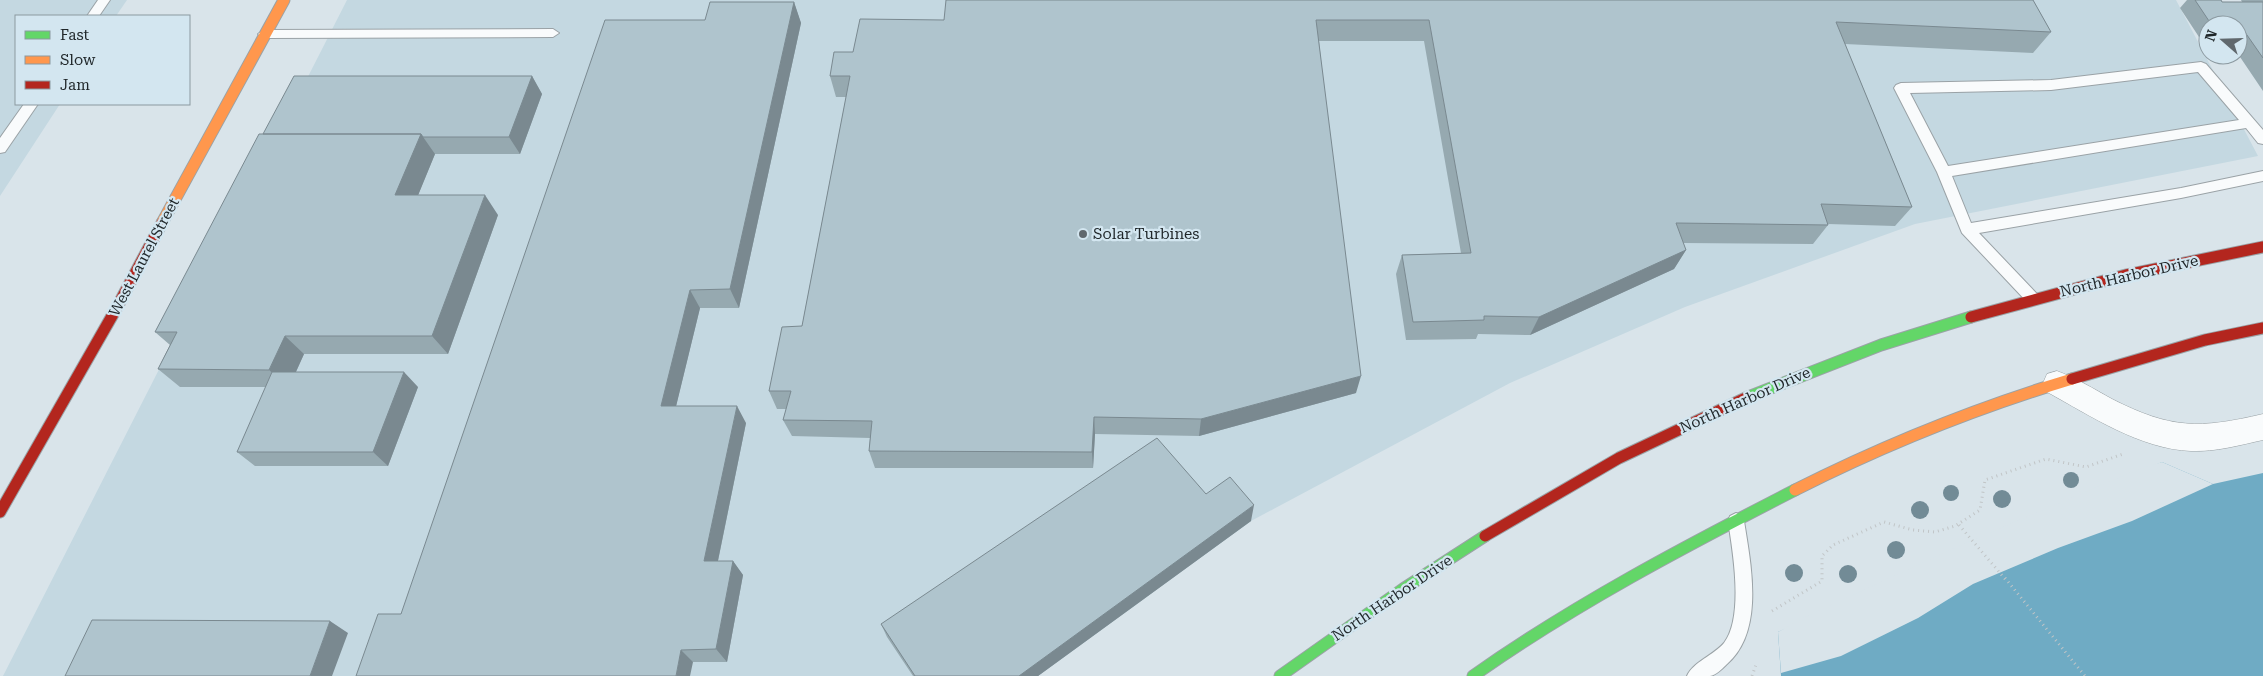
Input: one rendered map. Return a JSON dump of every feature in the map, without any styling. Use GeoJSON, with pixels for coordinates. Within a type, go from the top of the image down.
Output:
{"type":"FeatureCollection","features":[{"type":"Feature","properties":{"kind":"main road","name":"West Laurel Street"},"geometry":{"type":"LineString","coordinates":[[0,512],[116,309],[284,0]]}},
{"type":"Feature","properties":{"kind":"main road","name":"North Harbor Drive"},"geometry":{"type":"LineString","coordinates":[[1280,676],[1332,637],[1515,516],[1620,458],[1734,402],[1860,351],[1968,316],[2169,264],[2263,247]]}},
{"type":"Feature","properties":{"kind":"main road"},"geometry":{"type":"LineString","coordinates":[[1473,676],[1512,647],[1649,565],[1857,458],[1974,411],[2057,383],[2205,340],[2263,328]]}},
{"type":"Feature","properties":{"kind":"street"},"geometry":{"type":"LineString","coordinates":[[2057,383],[2127,420],[2179,437],[2212,437],[2263,426]]}},
{"type":"Feature","properties":{"kind":"lane"},"geometry":{"type":"LineString","coordinates":[[94,15],[104,0]]}},
{"type":"Feature","properties":{"kind":"lane"},"geometry":{"type":"LineString","coordinates":[[264,34],[553,33]]}},
{"type":"Feature","properties":{"kind":"lane"},"geometry":{"type":"LineString","coordinates":[[2033,299],[1967,229],[1944,172],[1901,88],[2051,85],[2201,67],[2263,139]]}},
{"type":"Feature","properties":{"kind":"lane"},"geometry":{"type":"LineString","coordinates":[[0,148],[30,105]]}},
{"type":"Feature","properties":{"kind":"lane"},"geometry":{"type":"LineString","coordinates":[[1944,172],[2249,123]]}},
{"type":"Feature","properties":{"kind":"lane"},"geometry":{"type":"LineString","coordinates":[[1967,229],[2182,193],[2263,176]]}},
{"type":"Feature","properties":{"kind":"lane"},"geometry":{"type":"LineString","coordinates":[[1696,676],[1721,658],[1733,645],[1739,630],[1744,578],[1736,521]]}},
{"type":"Feature","properties":{"kind":"path"},"geometry":{"type":"LineString","coordinates":[[1771,612],[1786,601],[1822,581],[1822,556],[1834,545],[1884,522],[1922,534],[1938,532],[1960,525],[1980,510],[1985,480],[2046,459],[2086,467],[2127,453]]}},
{"type":"Feature","properties":{"kind":"path"},"geometry":{"type":"LineString","coordinates":[[1960,525],[2024,601]]}},
{"type":"Feature","properties":{"kind":"path"},"geometry":{"type":"LineString","coordinates":[[2005,578],[2085,676]]}},
{"type":"Feature","properties":{"kind":"path"},"geometry":{"type":"LineString","coordinates":[[1752,676],[1759,657]]}},
{"type":"Feature","properties":{"kind":"shaded area"},"geometry":{"type":"Polygon","coordinates":[[[0,0],[127,0],[117,15],[15,15],[15,105],[59,105],[0,196],[0,0]]]}},
{"type":"Feature","properties":{"kind":"shaded area","name":"Solar Turbines"},"geometry":{"type":"Polygon","coordinates":[[[347,0],[2176,0],[2198,42],[2198,65],[2210,65],[2258,156],[1915,224],[1685,307],[1510,383],[1251,521],[1038,676],[3,676],[347,0]]]}},
{"type":"Feature","properties":{"kind":"water"},"geometry":{"type":"Polygon","coordinates":[[[2162,462],[2213,484],[2263,473],[2263,676],[1781,676],[1778,632],[1974,542],[2162,462]]]}},
{"type":"Feature","properties":{"kind":"pier"},"geometry":{"type":"Polygon","coordinates":[[[2162,462],[2213,484],[2132,521],[2058,548],[1973,584],[1918,618],[1841,656],[1781,673],[1778,632],[1803,618],[1970,541],[1974,542],[1975,539],[2139,469],[2162,462]]]}},
{"type":"Feature","properties":{"kind":"building","name":"Solar Turbines"},"geometry":{"type":"Polygon","coordinates":[[[946,0],[2033,0],[2051,32],[1836,22],[1912,207],[1821,204],[1828,225],[1676,223],[1686,250],[1539,317],[1484,316],[1484,320],[1413,322],[1402,255],[1471,253],[1429,20],[1316,20],[1361,376],[1201,419],[1094,417],[1092,452],[869,451],[872,421],[783,420],[791,391],[769,391],[782,327],[802,326],[850,76],[830,76],[834,52],[853,52],[860,19],[944,20],[946,0]]]}},
{"type":"Feature","properties":{"kind":"building"},"geometry":{"type":"Polygon","coordinates":[[[2195,0],[2263,2],[2263,58],[2248,36],[2248,15],[2205,15],[2195,0]]]}},
{"type":"Feature","properties":{"kind":"building"},"geometry":{"type":"Polygon","coordinates":[[[710,2],[794,2],[730,289],[690,290],[661,406],[737,406],[704,561],[733,561],[716,649],[681,650],[676,676],[356,676],[378,614],[401,614],[605,20],[705,20],[710,2]]]}},
{"type":"Feature","properties":{"kind":"building"},"geometry":{"type":"Polygon","coordinates":[[[294,76],[532,76],[509,137],[423,137],[421,134],[263,134],[294,76]]]}},
{"type":"Feature","properties":{"kind":"building"},"geometry":{"type":"Polygon","coordinates":[[[259,134],[421,134],[395,195],[485,195],[432,336],[285,336],[269,370],[158,369],[177,332],[155,332],[259,134]]]}},
{"type":"Feature","properties":{"kind":"building"},"geometry":{"type":"Polygon","coordinates":[[[272,372],[404,372],[373,452],[237,452],[272,372]]]}},
{"type":"Feature","properties":{"kind":"building"},"geometry":{"type":"Polygon","coordinates":[[[1157,438],[1206,494],[1230,477],[1254,505],[1019,676],[915,676],[881,624],[1157,438]]]}},
{"type":"Feature","properties":{"kind":"building"},"geometry":{"type":"Polygon","coordinates":[[[92,620],[330,621],[310,676],[65,676],[92,620]]]}},
{"type":"Feature","properties":{"kind":"traffic: fast"},"geometry":{"type":"LineString","coordinates":[[1748,397],[1881,345],[1971,317]]}},
{"type":"Feature","properties":{"kind":"traffic: fast"},"geometry":{"type":"LineString","coordinates":[[1473,676],[1511,649],[1590,600],[1671,554],[1795,490]]}},
{"type":"Feature","properties":{"kind":"traffic: fast"},"geometry":{"type":"LineString","coordinates":[[1280,676],[1403,589],[1485,536]]}},
{"type":"Feature","properties":{"kind":"traffic: slow"},"geometry":{"type":"LineString","coordinates":[[162,223],[284,0]]}},
{"type":"Feature","properties":{"kind":"traffic: slow"},"geometry":{"type":"LineString","coordinates":[[1795,490],[1862,457],[1930,427],[2001,401],[2072,379]]}},
{"type":"Feature","properties":{"kind":"traffic: jam"},"geometry":{"type":"LineString","coordinates":[[0,512],[116,309],[162,223]]}},
{"type":"Feature","properties":{"kind":"traffic: jam"},"geometry":{"type":"LineString","coordinates":[[1971,317],[2126,275],[2263,247]]}},
{"type":"Feature","properties":{"kind":"traffic: jam"},"geometry":{"type":"LineString","coordinates":[[2072,379],[2205,340],[2263,328]]}},
{"type":"Feature","properties":{"kind":"traffic: jam"},"geometry":{"type":"LineString","coordinates":[[1485,536],[1619,458],[1748,397]]}},
{"type":"Feature","properties":{"kind":"place","name":"Solar Turbines"},"geometry":{"type":"Point","coordinates":[1083,234]}}]}
